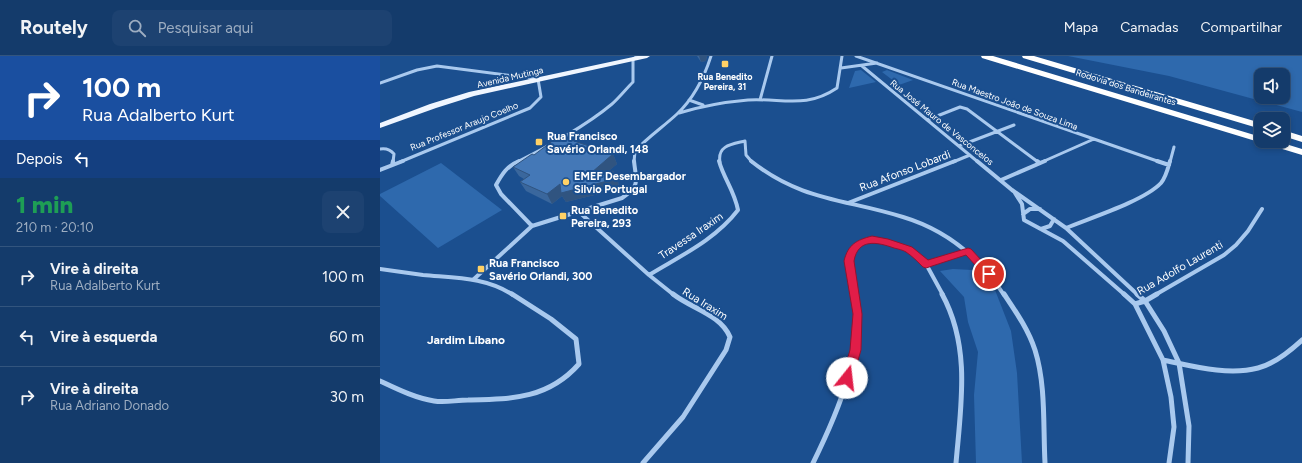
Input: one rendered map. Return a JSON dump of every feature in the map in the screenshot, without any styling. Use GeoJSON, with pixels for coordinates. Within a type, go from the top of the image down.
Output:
{"type":"FeatureCollection","features":[{"type":"Feature","properties":{"kind":"highway","name":"Rodovia dos Bandeirantes"},"geometry":{"type":"LineString","coordinates":[[985,56],[1254,138]]}},
{"type":"Feature","properties":{"kind":"highway","name":"Rodovia dos Bandeirantes"},"geometry":{"type":"LineString","coordinates":[[1026,56],[1254,124]]}},
{"type":"Feature","properties":{"kind":"highway"},"geometry":{"type":"LineString","coordinates":[[1290,135],[1302,139]]}},
{"type":"Feature","properties":{"kind":"highway"},"geometry":{"type":"LineString","coordinates":[[1289,148],[1302,152]]}},
{"type":"Feature","properties":{"kind":"main road","name":"Avenida Mutinga"},"geometry":{"type":"LineString","coordinates":[[380,121],[462,93],[522,78],[633,57],[647,56]]}},
{"type":"Feature","properties":{"kind":"main road","name":"Avenida Mutinga"},"geometry":{"type":"LineString","coordinates":[[380,126],[433,106],[472,94],[633,57]]}},
{"type":"Feature","properties":{"kind":"street"},"geometry":{"type":"LineString","coordinates":[[474,279],[532,226],[622,198],[634,189],[637,184],[633,157],[635,151],[678,113],[689,100],[707,70],[711,56]]}},
{"type":"Feature","properties":{"kind":"street"},"geometry":{"type":"LineString","coordinates":[[760,100],[772,56]]}},
{"type":"Feature","properties":{"kind":"street"},"geometry":{"type":"LineString","coordinates":[[678,113],[704,105],[760,100],[806,102],[820,99],[837,88],[842,56]]}},
{"type":"Feature","properties":{"kind":"street","name":"Rua Maestro João de Souza Lima"},"geometry":{"type":"LineString","coordinates":[[856,56],[1169,165]]}},
{"type":"Feature","properties":{"kind":"street"},"geometry":{"type":"LineString","coordinates":[[532,226],[501,194],[496,185],[501,175],[510,165],[535,153],[591,119],[612,104],[633,82],[633,57]]}},
{"type":"Feature","properties":{"kind":"street"},"geometry":{"type":"LineString","coordinates":[[841,68],[878,63]]}},
{"type":"Feature","properties":{"kind":"street"},"geometry":{"type":"LineString","coordinates":[[380,83],[417,70],[437,66],[538,79]]}},
{"type":"Feature","properties":{"kind":"street","name":"Rua José Mauro de Vasconcelos"},"geometry":{"type":"LineString","coordinates":[[862,66],[1012,190],[1066,228],[1145,301],[1164,331],[1178,362],[1189,426],[1188,463]]}},
{"type":"Feature","properties":{"kind":"street","name":"Rua Professor Araujo Coelho"},"geometry":{"type":"LineString","coordinates":[[380,170],[490,126],[530,108],[541,97],[538,79]]}},
{"type":"Feature","properties":{"kind":"street"},"geometry":{"type":"LineString","coordinates":[[689,100],[704,105]]}},
{"type":"Feature","properties":{"kind":"street"},"geometry":{"type":"LineString","coordinates":[[927,120],[960,107],[964,108],[1040,163]]}},
{"type":"Feature","properties":{"kind":"street"},"geometry":{"type":"LineString","coordinates":[[959,146],[1014,125]]}},
{"type":"Feature","properties":{"kind":"street"},"geometry":{"type":"LineString","coordinates":[[1001,180],[1094,139]]}},
{"type":"Feature","properties":{"kind":"street","name":"Travessa Iraxim"},"geometry":{"type":"LineString","coordinates":[[649,275],[703,242],[733,218],[738,210],[736,199],[719,164],[719,155],[722,149],[732,144],[745,141],[746,155],[749,159],[788,186],[804,193],[847,203]]}},
{"type":"Feature","properties":{"kind":"street"},"geometry":{"type":"LineString","coordinates":[[1066,228],[1147,193],[1161,183],[1169,165],[1174,147]]}},
{"type":"Feature","properties":{"kind":"street"},"geometry":{"type":"LineString","coordinates":[[380,149],[385,148],[392,151],[394,154],[394,164],[380,173]]}},
{"type":"Feature","properties":{"kind":"street","name":"Rua Afonso Lobardi"},"geometry":{"type":"LineString","coordinates":[[847,203],[970,155]]}},
{"type":"Feature","properties":{"kind":"street","name":"Rua José Mauro de Vasconcelos"},"geometry":{"type":"LineString","coordinates":[[1012,190],[1022,204],[1024,220],[1063,241],[1135,304],[1164,360],[1171,397],[1174,427],[1171,462]]}},
{"type":"Feature","properties":{"kind":"street"},"geometry":{"type":"LineString","coordinates":[[847,203],[910,218],[946,236],[968,251],[1000,286],[1021,320],[1037,356],[1042,390],[1045,463]]}},
{"type":"Feature","properties":{"kind":"street"},"geometry":{"type":"LineString","coordinates":[[1023,214],[1030,209],[1040,209]]}},
{"type":"Feature","properties":{"kind":"street","name":"Rua Adolfo Laurenti"},"geometry":{"type":"LineString","coordinates":[[1135,304],[1145,301],[1224,255],[1236,245],[1248,231],[1262,209]]}},
{"type":"Feature","properties":{"kind":"street","name":"Rua Iraxim"},"geometry":{"type":"LineString","coordinates":[[578,211],[649,275],[681,300],[720,321],[726,328],[730,337],[726,350],[683,417],[643,463]]}},
{"type":"Feature","properties":{"kind":"street"},"geometry":{"type":"LineString","coordinates":[[1041,229],[1050,226],[1054,219]]}},
{"type":"Feature","properties":{"kind":"street"},"geometry":{"type":"LineString","coordinates":[[812,463],[839,406],[855,350],[858,314],[849,261],[851,252],[855,246],[861,242],[872,239],[888,242],[909,249],[926,264],[944,296],[959,337],[963,378],[956,463]]}},
{"type":"Feature","properties":{"kind":"street"},"geometry":{"type":"LineString","coordinates":[[926,264],[968,251]]}},
{"type":"Feature","properties":{"kind":"street"},"geometry":{"type":"LineString","coordinates":[[380,270],[474,279],[501,287],[551,319],[576,339],[579,364],[571,375],[554,386],[528,395],[483,400],[435,401],[400,391],[380,381]]}},
{"type":"Feature","properties":{"kind":"street"},"geometry":{"type":"LineString","coordinates":[[1164,360],[1227,370],[1258,368],[1289,351],[1302,340]]}},
{"type":"Feature","properties":{"kind":"shaded area"},"geometry":{"type":"Polygon","coordinates":[[[1068,56],[1302,56],[1302,112],[1272,104],[1290,104],[1290,68],[1254,68],[1254,99],[1169,76],[1068,56]]]}},
{"type":"Feature","properties":{"kind":"shaded area"},"geometry":{"type":"Polygon","coordinates":[[[861,70],[876,82],[849,88],[855,71],[861,70]]]}},
{"type":"Feature","properties":{"kind":"shaded area"},"geometry":{"type":"Polygon","coordinates":[[[887,70],[913,80],[899,85],[882,72],[887,70]]]}},
{"type":"Feature","properties":{"kind":"shaded area"},"geometry":{"type":"Polygon","coordinates":[[[441,163],[502,210],[438,248],[380,196],[380,194],[441,163]]]}},
{"type":"Feature","properties":{"kind":"shaded area"},"geometry":{"type":"Polygon","coordinates":[[[953,269],[972,270],[995,290],[1011,331],[1017,373],[1022,463],[976,463],[974,395],[978,352],[968,322],[964,297],[940,271],[953,269]]]}},
{"type":"Feature","properties":{"kind":"building"},"geometry":{"type":"Polygon","coordinates":[[[559,136],[613,154],[584,179],[613,171],[615,179],[561,193],[560,184],[547,194],[520,182],[530,175],[513,167],[532,154],[534,155],[559,136]]]}},
{"type":"Feature","properties":{"kind":"place","name":"Rua Benedito Pereira, 31"},"geometry":{"type":"Point","coordinates":[725,64]}},
{"type":"Feature","properties":{"kind":"place","name":"Rua Francisco Savério Orlandi, 148"},"geometry":{"type":"Point","coordinates":[539,142]}},
{"type":"Feature","properties":{"kind":"place","name":"EMEF Desembargador Silvio Portugal"},"geometry":{"type":"Point","coordinates":[566,182]}},
{"type":"Feature","properties":{"kind":"place","name":"Rua Benedito Pereira, 293"},"geometry":{"type":"Point","coordinates":[563,216]}},
{"type":"Feature","properties":{"kind":"place","name":"Rua Francisco Savério Orlandi, 300"},"geometry":{"type":"Point","coordinates":[481,269]}},
{"type":"Feature","properties":{"kind":"district","name":"Jardim Líbano"},"geometry":{"type":"Point","coordinates":[466,340]}},
{"type":"Feature","properties":{"kind":"route"},"geometry":{"type":"LineString","coordinates":[[847,378],[855,350],[858,314],[849,261],[851,252],[855,246],[861,242],[872,239],[888,242],[909,249],[926,264],[968,251],[989,274]]}}]}
